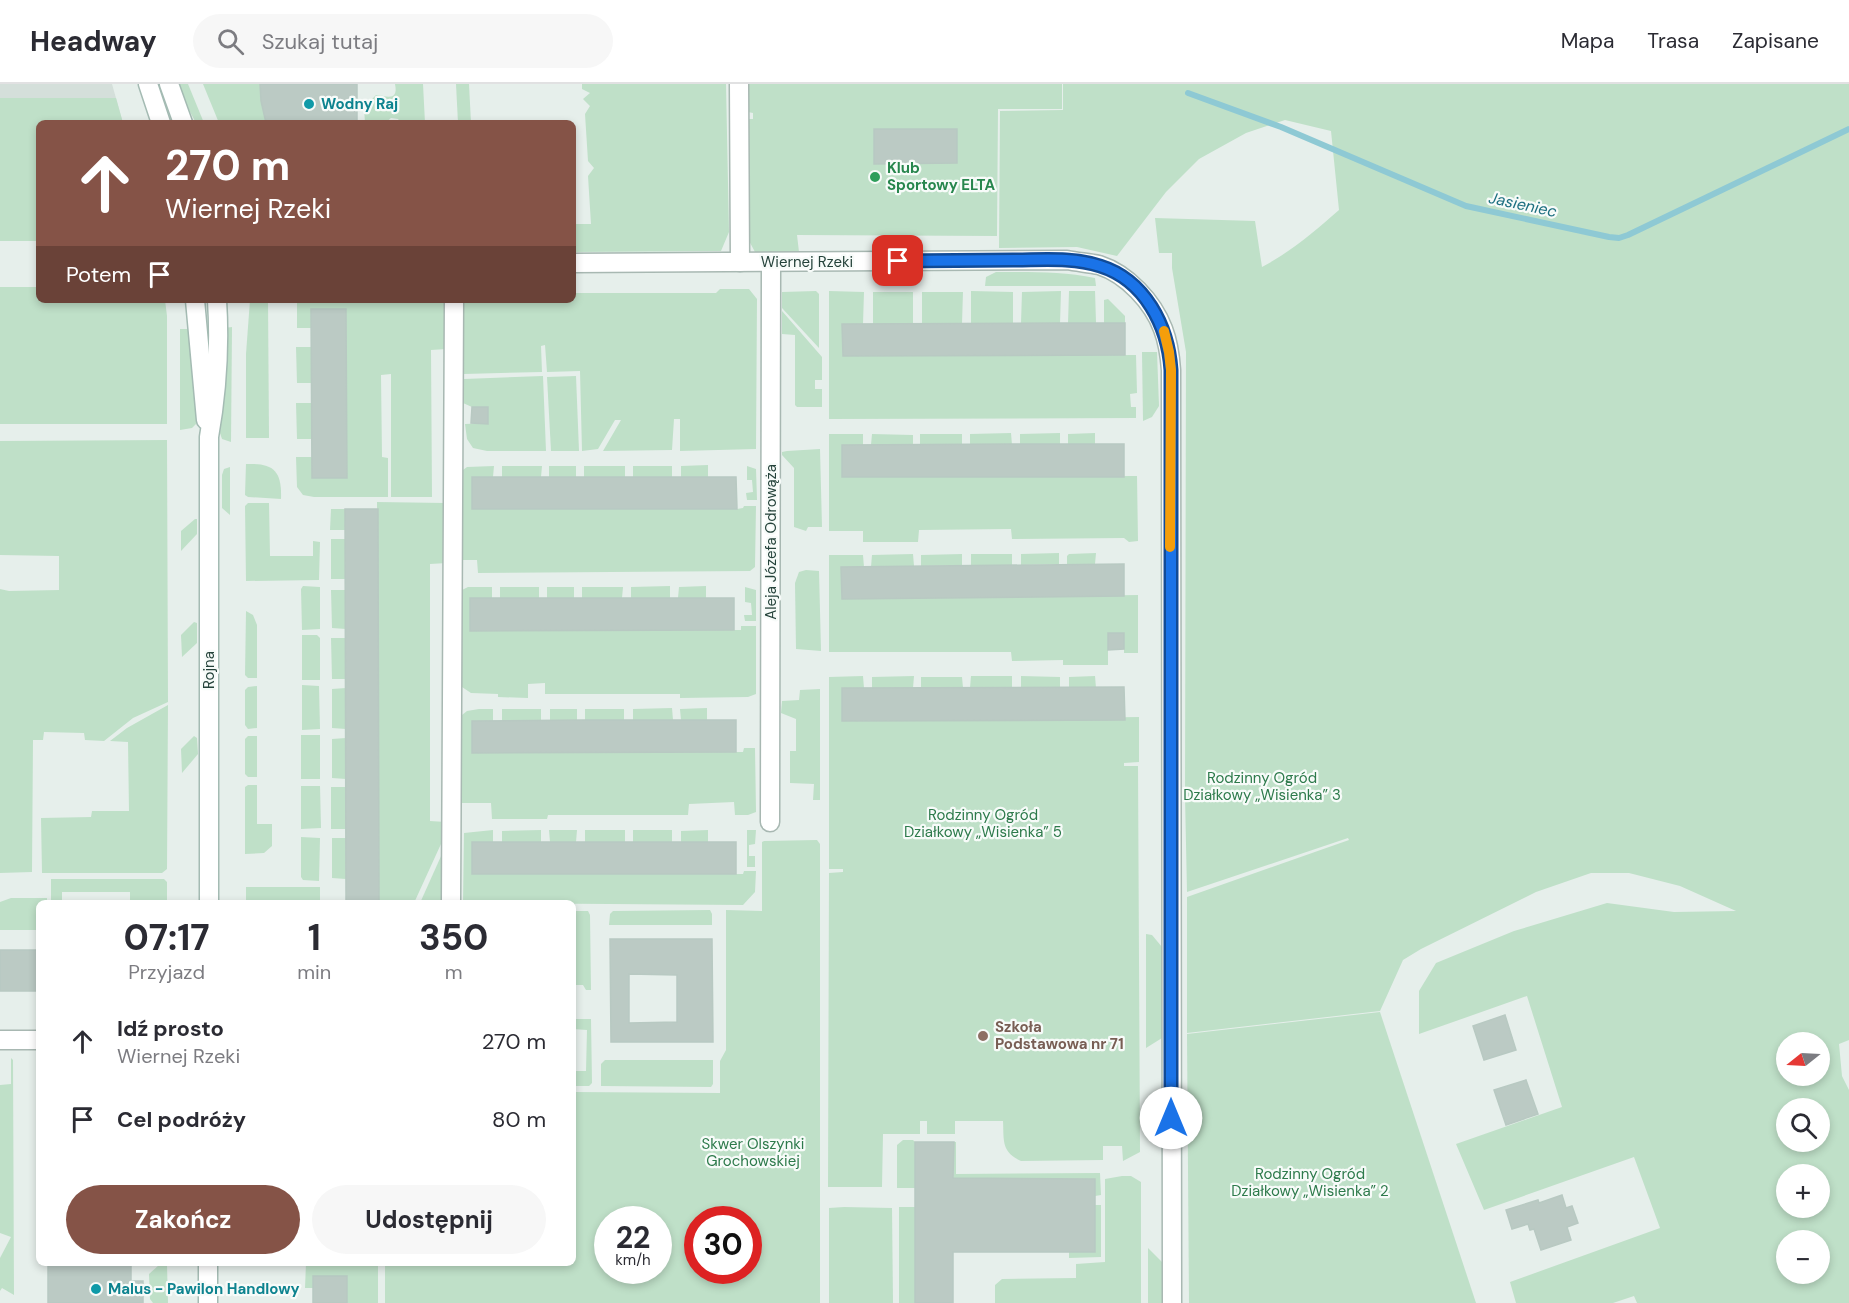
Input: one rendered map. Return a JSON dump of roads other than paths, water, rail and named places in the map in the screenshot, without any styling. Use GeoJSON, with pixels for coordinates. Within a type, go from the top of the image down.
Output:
{"type":"FeatureCollection","features":[{"type":"Feature","properties":{"kind":"street"},"geometry":{"type":"LineString","coordinates":[[148,84],[160,120]]}},
{"type":"Feature","properties":{"kind":"street"},"geometry":{"type":"LineString","coordinates":[[169,84],[182,120]]}},
{"type":"Feature","properties":{"kind":"street"},"geometry":{"type":"LineString","coordinates":[[739,84],[740,262]]}},
{"type":"Feature","properties":{"kind":"street","name":"Wiernej Rzeki"},"geometry":{"type":"LineString","coordinates":[[576,263],[1067,260],[1107,268],[1124,279],[1139,292],[1163,327],[1171,370],[1172,1303]]}},
{"type":"Feature","properties":{"kind":"street","name":"Aleja Józefa Odrowąża"},"geometry":{"type":"LineString","coordinates":[[770,822],[771,262]]}},
{"type":"Feature","properties":{"kind":"street","name":"Rojna"},"geometry":{"type":"LineString","coordinates":[[195,303],[204,411],[209,437]]}},
{"type":"Feature","properties":{"kind":"street","name":"Rojna"},"geometry":{"type":"LineString","coordinates":[[209,900],[209,437],[216,380],[218,303]]}},
{"type":"Feature","properties":{"kind":"street"},"geometry":{"type":"LineString","coordinates":[[452,900],[454,303]]}},
{"type":"Feature","properties":{"kind":"street"},"geometry":{"type":"LineString","coordinates":[[0,1040],[36,1040]]}},
{"type":"Feature","properties":{"kind":"street"},"geometry":{"type":"LineString","coordinates":[[208,1266],[208,1303]]}},
{"type":"Feature","properties":{"kind":"waterway","name":"Jasieniec"},"geometry":{"type":"LineString","coordinates":[[1188,93],[1281,127],[1466,206],[1619,238],[1849,129]]}},
{"type":"Feature","properties":{"kind":"place","name":"Wodny Raj"},"geometry":{"type":"Point","coordinates":[309,104]}},
{"type":"Feature","properties":{"kind":"place","name":"Klub Sportowy ELTA"},"geometry":{"type":"Point","coordinates":[875,177]}},
{"type":"Feature","properties":{"kind":"place","name":"Szkoła Podstawowa nr 71"},"geometry":{"type":"Point","coordinates":[983,1036]}},
{"type":"Feature","properties":{"kind":"place","name":"Malus - Pawilon Handlowy"},"geometry":{"type":"Point","coordinates":[96,1289]}},
{"type":"Feature","properties":{"kind":"park label","name":"Rodzinny Ogród Działkowy „Wisienka” 3"},"geometry":{"type":"Point","coordinates":[1262,786]}},
{"type":"Feature","properties":{"kind":"park label","name":"Rodzinny Ogród Działkowy „Wisienka” 5"},"geometry":{"type":"Point","coordinates":[983,824]}},
{"type":"Feature","properties":{"kind":"park label","name":"Skwer Olszynki Grochowskiej"},"geometry":{"type":"Point","coordinates":[753,1152]}},
{"type":"Feature","properties":{"kind":"park label","name":"Rodzinny Ogród Działkowy „Wisienka” 2"},"geometry":{"type":"Point","coordinates":[1310,1182]}}]}
